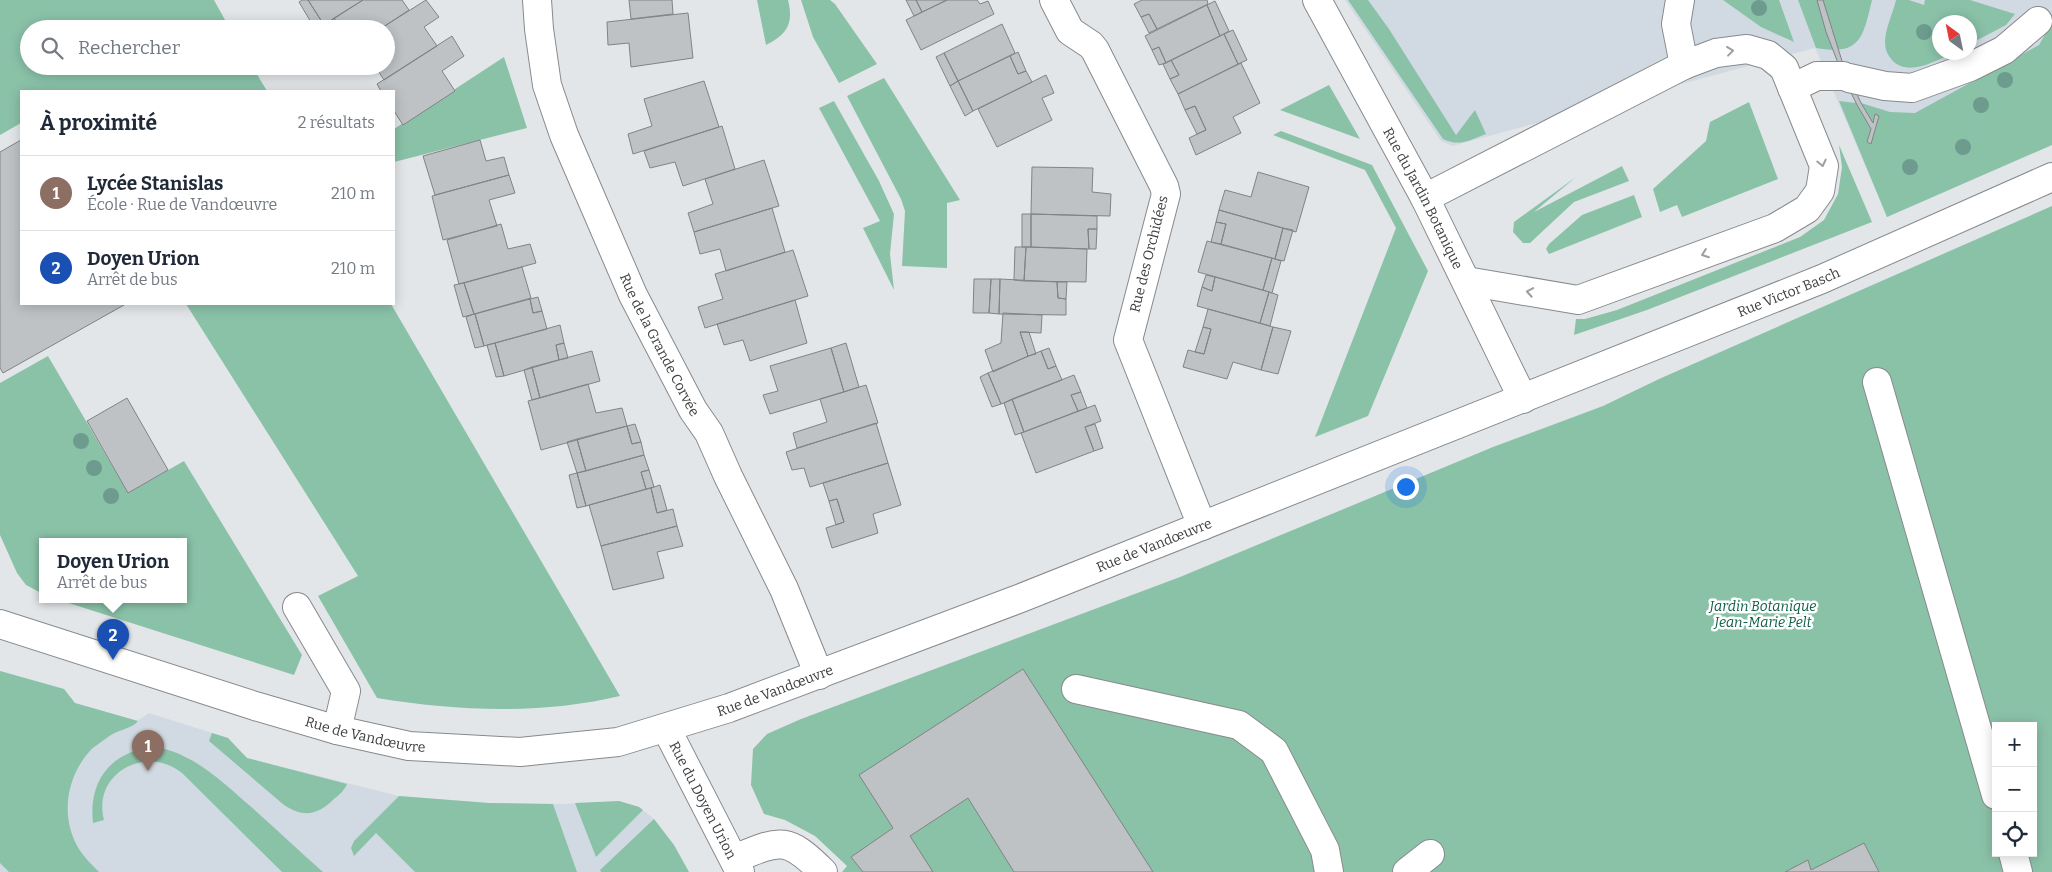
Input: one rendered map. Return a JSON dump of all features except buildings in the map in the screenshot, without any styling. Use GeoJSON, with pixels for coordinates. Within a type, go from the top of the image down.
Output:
{"type":"FeatureCollection","features":[{"type":"Feature","properties":{"kind":"street","name":"Rue de la Grande Corvée"},"geometry":{"type":"LineString","coordinates":[[537,0],[547,85],[564,135],[633,295],[693,410],[709,433],[728,476],[784,588],[819,675]]}},
{"type":"Feature","properties":{"kind":"street","name":"Rue des Orchidées"},"geometry":{"type":"LineString","coordinates":[[1054,0],[1070,31],[1091,45],[1095,50],[1164,186],[1166,194],[1128,340],[1202,526]]}},
{"type":"Feature","properties":{"kind":"street","name":"Rue du Jardin Botanique"},"geometry":{"type":"LineString","coordinates":[[1317,0],[1425,198],[1523,399]]}},
{"type":"Feature","properties":{"kind":"street"},"geometry":{"type":"LineString","coordinates":[[1680,0],[1676,24],[1684,65]]}},
{"type":"Feature","properties":{"kind":"street"},"geometry":{"type":"LineString","coordinates":[[1792,88],[1817,76],[1846,77],[1885,86],[1912,88],[1970,67],[2004,50],[2038,21]]}},
{"type":"Feature","properties":{"kind":"street"},"geometry":{"type":"LineString","coordinates":[[1425,198],[1684,65],[1716,52],[1747,49],[1768,55],[1784,68],[1824,166],[1820,191],[1807,210],[1775,228],[1578,300],[1466,281]]}},
{"type":"Feature","properties":{"kind":"street","name":"Rue Victor Basch"},"geometry":{"type":"LineString","coordinates":[[1523,399],[1822,279],[2052,177]]}},
{"type":"Feature","properties":{"kind":"street"},"geometry":{"type":"LineString","coordinates":[[1877,382],[1992,781]]}},
{"type":"Feature","properties":{"kind":"street","name":"Rue de Vandœuvre"},"geometry":{"type":"LineString","coordinates":[[0,624],[255,706],[337,730],[408,746],[520,752],[618,742],[729,708],[819,675],[1523,399]]}},
{"type":"Feature","properties":{"kind":"street"},"geometry":{"type":"LineString","coordinates":[[297,607],[346,691],[337,730]]}},
{"type":"Feature","properties":{"kind":"street"},"geometry":{"type":"LineString","coordinates":[[1076,689],[1239,725],[1274,751],[1325,850],[1329,872]]}},
{"type":"Feature","properties":{"kind":"street","name":"Rue du Doyen Urion"},"geometry":{"type":"LineString","coordinates":[[666,728],[737,866]]}},
{"type":"Feature","properties":{"kind":"street"},"geometry":{"type":"LineString","coordinates":[[737,866],[768,845],[782,843],[794,846],[823,872]]}},
{"type":"Feature","properties":{"kind":"street"},"geometry":{"type":"LineString","coordinates":[[1408,872],[1430,854]]}},
{"type":"Feature","properties":{"kind":"street"},"geometry":{"type":"LineString","coordinates":[[2014,857],[2018,872]]}},
{"type":"Feature","properties":{"kind":"shaded area"},"geometry":{"type":"Polygon","coordinates":[[[1345,0],[2052,0],[2052,145],[1887,217],[1815,48],[1452,146],[1441,141],[1345,0]]]}},
{"type":"Feature","properties":{"kind":"shaded area"},"geometry":{"type":"Polygon","coordinates":[[[0,671],[64,689],[75,703],[137,721],[149,713],[228,738],[247,758],[399,796],[489,803],[563,804],[619,801],[639,807],[654,819],[674,845],[689,872],[0,872],[0,671]]]}},
{"type":"Feature","properties":{"kind":"green space"},"geometry":{"type":"Polygon","coordinates":[[[0,0],[214,0],[225,20],[20,20],[20,75],[257,75],[266,90],[20,90],[20,124],[0,135],[0,0]]]}},
{"type":"Feature","properties":{"kind":"green space"},"geometry":{"type":"Polygon","coordinates":[[[757,0],[788,0],[790,8],[789,22],[784,32],[766,45],[757,0]]]}},
{"type":"Feature","properties":{"kind":"green space"},"geometry":{"type":"Polygon","coordinates":[[[801,0],[830,0],[835,4],[877,64],[839,83],[813,37],[801,0]]]}},
{"type":"Feature","properties":{"kind":"green space"},"geometry":{"type":"Polygon","coordinates":[[[1348,0],[1368,0],[1389,29],[1456,135],[1475,110],[1486,134],[1460,143],[1443,139],[1348,0]]]}},
{"type":"Feature","properties":{"kind":"green space"},"geometry":{"type":"Polygon","coordinates":[[[1723,0],[1779,0],[1794,42],[1761,27],[1723,0]]]}},
{"type":"Feature","properties":{"kind":"green space"},"geometry":{"type":"Polygon","coordinates":[[[1798,0],[1872,0],[1866,24],[1858,41],[1842,49],[1831,50],[1816,48],[1798,0]]]}},
{"type":"Feature","properties":{"kind":"green space"},"geometry":{"type":"Polygon","coordinates":[[[1896,0],[1909,0],[1924,5],[1925,0],[1970,0],[2015,14],[2006,25],[1977,40],[1977,15],[1932,15],[1932,60],[1938,60],[1911,68],[1895,63],[1889,56],[1885,46],[1886,32],[1896,0]]]}},
{"type":"Feature","properties":{"kind":"green space"},"geometry":{"type":"Polygon","coordinates":[[[2050,26],[2052,26],[2052,145],[1887,217],[1839,101],[1856,103],[1871,129],[1867,142],[1870,144],[1879,116],[1875,115],[1873,123],[1861,103],[1890,112],[1915,113],[2039,45],[2050,26]]]}},
{"type":"Feature","properties":{"kind":"green space"},"geometry":{"type":"Polygon","coordinates":[[[504,57],[527,128],[395,162],[395,128],[504,57]]]}},
{"type":"Feature","properties":{"kind":"green space"},"geometry":{"type":"Polygon","coordinates":[[[884,78],[960,200],[947,203],[947,268],[902,266],[905,211],[901,199],[847,96],[884,78]]]}},
{"type":"Feature","properties":{"kind":"green space"},"geometry":{"type":"Polygon","coordinates":[[[1329,85],[1360,139],[1280,110],[1329,85]]]}},
{"type":"Feature","properties":{"kind":"green space"},"geometry":{"type":"Polygon","coordinates":[[[834,101],[879,181],[894,214],[890,254],[894,290],[863,228],[880,221],[819,108],[834,101]]]}},
{"type":"Feature","properties":{"kind":"green space"},"geometry":{"type":"Polygon","coordinates":[[[1749,102],[1778,179],[1682,217],[1677,205],[1660,212],[1653,189],[1706,141],[1710,122],[1749,102]]]}},
{"type":"Feature","properties":{"kind":"green space"},"geometry":{"type":"Polygon","coordinates":[[[1281,131],[1372,165],[1428,271],[1368,416],[1315,437],[1396,228],[1365,170],[1273,135],[1281,131]]]}},
{"type":"Feature","properties":{"kind":"green space"},"geometry":{"type":"Polygon","coordinates":[[[1839,145],[1872,222],[1647,310],[1574,335],[1576,319],[1585,319],[1617,310],[1800,237],[1824,220],[1838,194],[1842,167],[1839,145]]]}},
{"type":"Feature","properties":{"kind":"green space"},"geometry":{"type":"Polygon","coordinates":[[[1622,166],[1629,181],[1574,202],[1530,243],[1523,243],[1513,232],[1514,222],[1576,177],[1534,212],[1622,166]]]}},
{"type":"Feature","properties":{"kind":"green space"},"geometry":{"type":"Polygon","coordinates":[[[1634,195],[1642,217],[1549,254],[1546,249],[1549,244],[1582,215],[1634,195]]]}},
{"type":"Feature","properties":{"kind":"green space","name":"Jardin Botanique Jean-Marie Pelt"},"geometry":{"type":"Polygon","coordinates":[[[2052,206],[2052,872],[842,872],[847,866],[815,836],[785,820],[764,814],[751,785],[753,749],[767,734],[801,719],[1180,577],[1493,447],[1603,406],[1659,379],[2052,206]]]}},
{"type":"Feature","properties":{"kind":"green space"},"geometry":{"type":"Polygon","coordinates":[[[187,305],[392,305],[620,696],[560,706],[498,709],[437,706],[377,698],[318,596],[358,576],[187,305]]]}},
{"type":"Feature","properties":{"kind":"green space"},"geometry":{"type":"Polygon","coordinates":[[[48,356],[128,493],[184,461],[302,655],[294,675],[69,603],[187,603],[187,538],[39,538],[39,592],[26,585],[17,573],[0,535],[0,383],[48,356]]]}},
{"type":"Feature","properties":{"kind":"green space"},"geometry":{"type":"Polygon","coordinates":[[[0,671],[64,689],[75,703],[138,721],[132,726],[111,735],[91,750],[81,762],[71,786],[68,812],[73,837],[81,852],[99,872],[9,872],[0,863],[0,671]]]}},
{"type":"Feature","properties":{"kind":"green space"},"geometry":{"type":"Polygon","coordinates":[[[212,733],[228,738],[247,758],[347,784],[340,794],[322,809],[310,813],[298,812],[284,805],[209,741],[212,733]]]}},
{"type":"Feature","properties":{"kind":"green space"},"geometry":{"type":"Polygon","coordinates":[[[156,747],[170,750],[206,769],[228,786],[323,872],[282,872],[182,773],[168,765],[153,762],[138,763],[125,768],[114,777],[106,789],[102,804],[104,820],[93,823],[92,808],[95,793],[99,781],[106,770],[115,761],[127,754],[140,749],[156,747]]]}},
{"type":"Feature","properties":{"kind":"green space"},"geometry":{"type":"Polygon","coordinates":[[[399,796],[489,803],[553,804],[577,872],[415,872],[376,833],[354,856],[351,848],[354,841],[399,796]]]}},
{"type":"Feature","properties":{"kind":"green space"},"geometry":{"type":"Polygon","coordinates":[[[619,801],[643,810],[596,857],[575,803],[619,801]]]}},
{"type":"Feature","properties":{"kind":"green space"},"geometry":{"type":"Polygon","coordinates":[[[654,819],[674,845],[689,872],[601,872],[600,870],[654,819]]]}},
{"type":"Feature","properties":{"kind":"place","name":"Doyen Urion"},"geometry":{"type":"Point","coordinates":[113,660]}},
{"type":"Feature","properties":{"kind":"place","name":"Lycée Stanislas"},"geometry":{"type":"Point","coordinates":[148,771]}}]}
